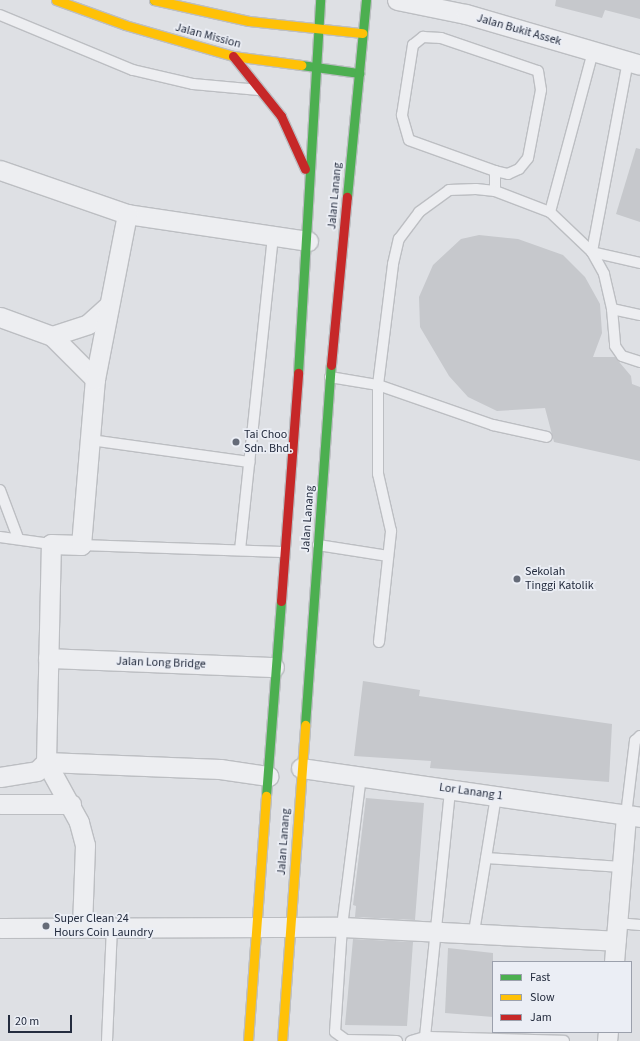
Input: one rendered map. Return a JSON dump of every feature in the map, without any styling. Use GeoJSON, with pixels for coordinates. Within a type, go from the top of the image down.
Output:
{"type":"FeatureCollection","features":[{"type":"Feature","properties":{"kind":"main road","name":"Jalan Mission"},"geometry":{"type":"LineString","coordinates":[[56,0],[125,25],[233,56],[359,73]]}},
{"type":"Feature","properties":{"kind":"main road","name":"Jalan Mission"},"geometry":{"type":"LineString","coordinates":[[154,0],[249,21],[362,33]]}},
{"type":"Feature","properties":{"kind":"main road","name":"Jalan Lanang"},"geometry":{"type":"LineString","coordinates":[[248,1041],[255,926],[268,776],[282,552],[308,241],[308,176],[320,0]]}},
{"type":"Feature","properties":{"kind":"main road","name":"Jalan Lanang"},"geometry":{"type":"LineString","coordinates":[[282,1041],[330,377],[366,0]]}},
{"type":"Feature","properties":{"kind":"main road"},"geometry":{"type":"LineString","coordinates":[[233,56],[263,91],[294,137],[308,176]]}},
{"type":"Feature","properties":{"kind":"street","name":"Jalan Bukit Assek"},"geometry":{"type":"LineString","coordinates":[[397,0],[466,14],[634,63]]}},
{"type":"Feature","properties":{"kind":"street"},"geometry":{"type":"LineString","coordinates":[[0,170],[127,214],[308,241]]}},
{"type":"Feature","properties":{"kind":"street"},"geometry":{"type":"LineString","coordinates":[[82,927],[85,845],[70,804],[46,762],[50,544],[81,545],[95,379],[127,214]]}},
{"type":"Feature","properties":{"kind":"street"},"geometry":{"type":"LineString","coordinates":[[52,336],[88,324],[109,305]]}},
{"type":"Feature","properties":{"kind":"street"},"geometry":{"type":"LineString","coordinates":[[0,317],[52,336],[95,379]]}},
{"type":"Feature","properties":{"kind":"street","name":"Jalan Long Bridge"},"geometry":{"type":"LineString","coordinates":[[48,658],[274,667]]}},
{"type":"Feature","properties":{"kind":"street"},"geometry":{"type":"LineString","coordinates":[[0,776],[37,771],[46,762],[220,768],[268,776]]}},
{"type":"Feature","properties":{"kind":"street","name":"Lor Lanang 1"},"geometry":{"type":"LineString","coordinates":[[301,768],[633,816]]}},
{"type":"Feature","properties":{"kind":"street"},"geometry":{"type":"LineString","coordinates":[[0,804],[70,804]]}},
{"type":"Feature","properties":{"kind":"street"},"geometry":{"type":"LineString","coordinates":[[614,961],[622,867],[633,816]]}},
{"type":"Feature","properties":{"kind":"street"},"geometry":{"type":"LineString","coordinates":[[0,928],[290,926],[474,932],[616,932]]}},
{"type":"Feature","properties":{"kind":"lane"},"geometry":{"type":"LineString","coordinates":[[0,15],[133,70],[193,84],[263,91]]}},
{"type":"Feature","properties":{"kind":"lane"},"geometry":{"type":"LineString","coordinates":[[423,37],[441,38],[538,71],[541,90],[528,158],[519,169],[508,174],[495,171],[409,140],[402,115],[413,45],[423,37]]}},
{"type":"Feature","properties":{"kind":"lane"},"geometry":{"type":"LineString","coordinates":[[550,212],[593,51]]}},
{"type":"Feature","properties":{"kind":"lane"},"geometry":{"type":"LineString","coordinates":[[592,252],[634,63]]}},
{"type":"Feature","properties":{"kind":"lane"},"geometry":{"type":"LineString","coordinates":[[495,171],[495,191]]}},
{"type":"Feature","properties":{"kind":"lane"},"geometry":{"type":"LineString","coordinates":[[379,642],[388,556],[390,520],[378,474],[378,384],[393,264],[399,239],[419,212],[449,190],[495,191],[550,212],[592,252],[604,274],[612,309],[615,346],[622,356],[640,362]]}},
{"type":"Feature","properties":{"kind":"lane"},"geometry":{"type":"LineString","coordinates":[[240,550],[272,235]]}},
{"type":"Feature","properties":{"kind":"lane"},"geometry":{"type":"LineString","coordinates":[[592,252],[640,263]]}},
{"type":"Feature","properties":{"kind":"lane"},"geometry":{"type":"LineString","coordinates":[[612,309],[640,315]]}},
{"type":"Feature","properties":{"kind":"lane"},"geometry":{"type":"LineString","coordinates":[[330,377],[378,384],[493,425],[547,437]]}},
{"type":"Feature","properties":{"kind":"lane"},"geometry":{"type":"LineString","coordinates":[[90,440],[249,462]]}},
{"type":"Feature","properties":{"kind":"lane"},"geometry":{"type":"LineString","coordinates":[[0,490],[18,538]]}},
{"type":"Feature","properties":{"kind":"lane"},"geometry":{"type":"LineString","coordinates":[[0,537],[18,538],[50,544]]}},
{"type":"Feature","properties":{"kind":"lane"},"geometry":{"type":"LineString","coordinates":[[81,545],[282,552]]}},
{"type":"Feature","properties":{"kind":"lane"},"geometry":{"type":"LineString","coordinates":[[318,545],[388,556]]}},
{"type":"Feature","properties":{"kind":"lane"},"geometry":{"type":"LineString","coordinates":[[633,816],[635,741],[640,736]]}},
{"type":"Feature","properties":{"kind":"lane"},"geometry":{"type":"LineString","coordinates":[[361,776],[342,927],[335,1032],[346,1040],[397,1041]]}},
{"type":"Feature","properties":{"kind":"lane"},"geometry":{"type":"LineString","coordinates":[[425,1037],[433,930],[450,789]]}},
{"type":"Feature","properties":{"kind":"lane"},"geometry":{"type":"LineString","coordinates":[[474,932],[496,796]]}},
{"type":"Feature","properties":{"kind":"lane"},"geometry":{"type":"LineString","coordinates":[[486,858],[622,867]]}},
{"type":"Feature","properties":{"kind":"lane"},"geometry":{"type":"LineString","coordinates":[[616,932],[640,925]]}},
{"type":"Feature","properties":{"kind":"lane"},"geometry":{"type":"LineString","coordinates":[[107,1041],[112,927]]}},
{"type":"Feature","properties":{"kind":"lane"},"geometry":{"type":"LineString","coordinates":[[411,1041],[425,1037],[564,1041]]}},
{"type":"Feature","properties":{"kind":"building"},"geometry":{"type":"Polygon","coordinates":[[[556,0],[640,0],[640,19],[605,10],[602,18],[555,6],[556,0]]]}},
{"type":"Feature","properties":{"kind":"building"},"geometry":{"type":"Polygon","coordinates":[[[636,148],[640,149],[640,222],[616,214],[636,148]]]}},
{"type":"Feature","properties":{"kind":"building"},"geometry":{"type":"Polygon","coordinates":[[[479,235],[518,239],[563,255],[585,277],[600,304],[602,333],[593,357],[615,357],[631,376],[632,384],[640,387],[640,461],[554,442],[545,408],[497,411],[468,397],[449,376],[420,327],[419,297],[433,265],[461,239],[479,235]]]}},
{"type":"Feature","properties":{"kind":"building"},"geometry":{"type":"Polygon","coordinates":[[[363,681],[420,690],[419,696],[612,724],[609,782],[430,768],[431,761],[354,756],[363,681]]]}},
{"type":"Feature","properties":{"kind":"building"},"geometry":{"type":"Polygon","coordinates":[[[366,798],[424,803],[415,920],[355,917],[356,906],[353,905],[366,798]]]}},
{"type":"Feature","properties":{"kind":"building"},"geometry":{"type":"Polygon","coordinates":[[[353,939],[413,942],[407,1026],[345,1025],[353,939]]]}},
{"type":"Feature","properties":{"kind":"building"},"geometry":{"type":"Polygon","coordinates":[[[448,948],[493,953],[492,1017],[445,1013],[448,948]]]}},
{"type":"Feature","properties":{"kind":"traffic: fast"},"geometry":{"type":"LineString","coordinates":[[298,373],[320,0]]}},
{"type":"Feature","properties":{"kind":"traffic: fast"},"geometry":{"type":"LineString","coordinates":[[347,197],[366,0]]}},
{"type":"Feature","properties":{"kind":"traffic: fast"},"geometry":{"type":"LineString","coordinates":[[301,65],[359,73]]}},
{"type":"Feature","properties":{"kind":"traffic: fast"},"geometry":{"type":"LineString","coordinates":[[305,725],[331,365]]}},
{"type":"Feature","properties":{"kind":"traffic: fast"},"geometry":{"type":"LineString","coordinates":[[266,796],[281,601]]}},
{"type":"Feature","properties":{"kind":"traffic: slow"},"geometry":{"type":"LineString","coordinates":[[56,0],[125,25],[233,56],[301,65]]}},
{"type":"Feature","properties":{"kind":"traffic: slow"},"geometry":{"type":"LineString","coordinates":[[154,0],[249,21],[362,33]]}},
{"type":"Feature","properties":{"kind":"traffic: slow"},"geometry":{"type":"LineString","coordinates":[[282,1041],[305,725]]}},
{"type":"Feature","properties":{"kind":"traffic: slow"},"geometry":{"type":"LineString","coordinates":[[248,1041],[266,796]]}},
{"type":"Feature","properties":{"kind":"traffic: jam"},"geometry":{"type":"LineString","coordinates":[[233,56],[281,116],[305,169]]}},
{"type":"Feature","properties":{"kind":"traffic: jam"},"geometry":{"type":"LineString","coordinates":[[331,365],[347,197]]}},
{"type":"Feature","properties":{"kind":"traffic: jam"},"geometry":{"type":"LineString","coordinates":[[281,601],[298,373]]}},
{"type":"Feature","properties":{"kind":"place","name":"Tai Choo Sdn. Bhd."},"geometry":{"type":"Point","coordinates":[236,442]}},
{"type":"Feature","properties":{"kind":"place","name":"Sekolah Tinggi Katolik"},"geometry":{"type":"Point","coordinates":[517,579]}},
{"type":"Feature","properties":{"kind":"place","name":"Super Clean 24 Hours Coin Laundry"},"geometry":{"type":"Point","coordinates":[46,926]}}]}
